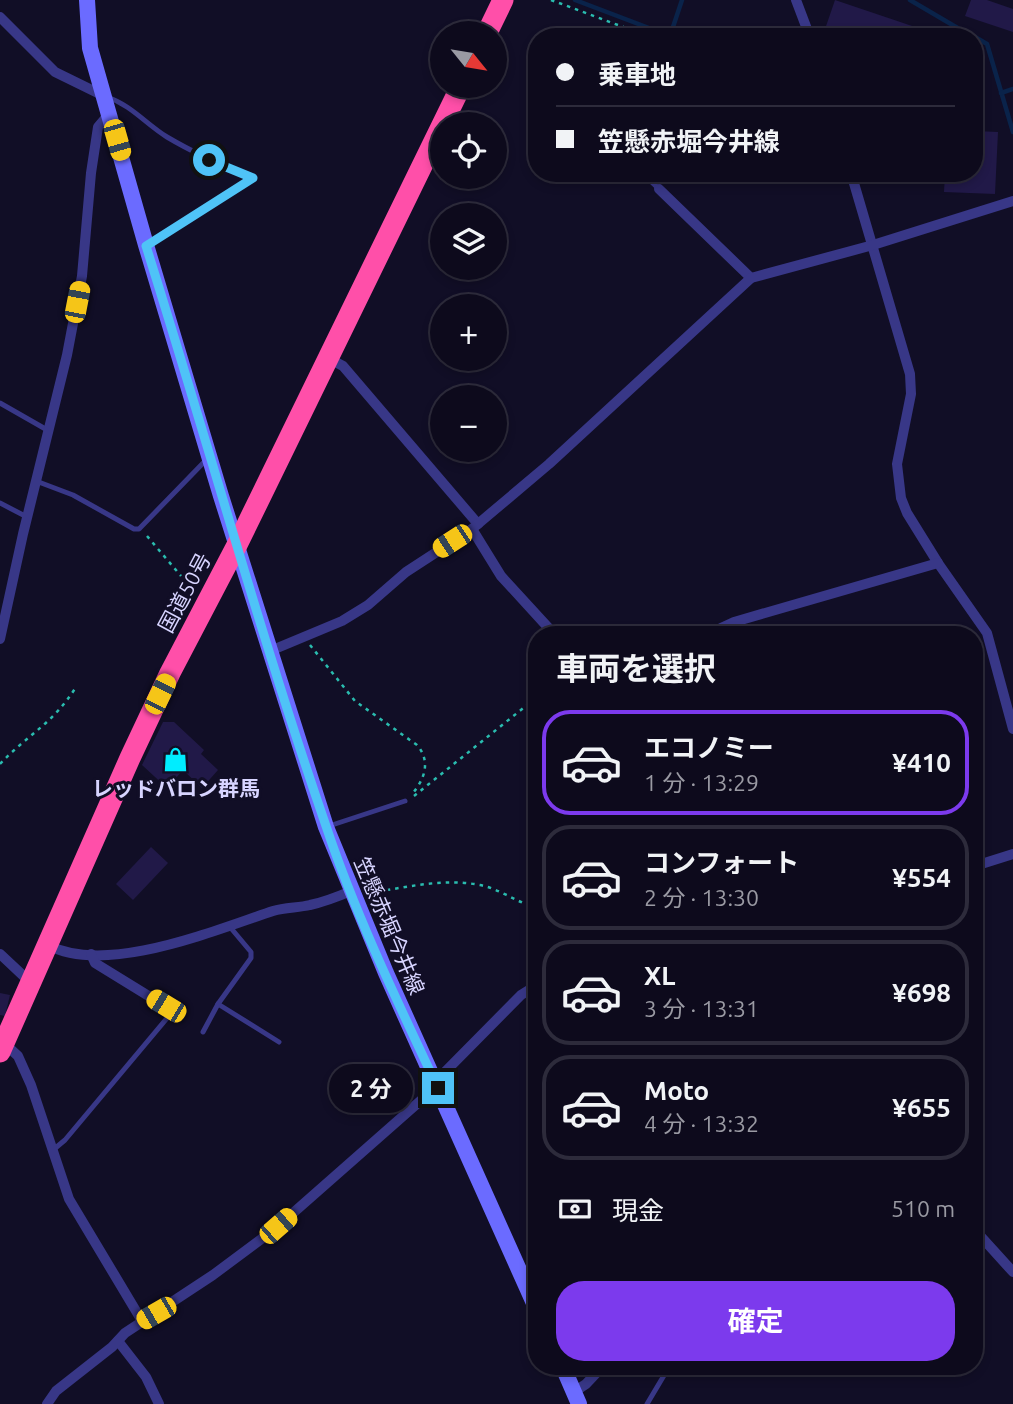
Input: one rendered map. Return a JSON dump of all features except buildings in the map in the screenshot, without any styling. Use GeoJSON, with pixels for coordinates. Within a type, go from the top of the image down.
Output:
{"type":"FeatureCollection","features":[{"type":"Feature","properties":{"kind":"highway"},"geometry":{"type":"LineString","coordinates":[[493,21],[503,0]]}},
{"type":"Feature","properties":{"kind":"highway","name":"国道50号"},"geometry":{"type":"LineString","coordinates":[[2,1048],[170,673],[237,545],[455,98]]}},
{"type":"Feature","properties":{"kind":"main road","name":"笠懸赤堀今井線"},"geometry":{"type":"LineString","coordinates":[[87,0],[90,48],[146,246],[326,827],[352,894],[528,1290]]}},
{"type":"Feature","properties":{"kind":"main road"},"geometry":{"type":"LineString","coordinates":[[567,1375],[577,1398]]}},
{"type":"Feature","properties":{"kind":"street"},"geometry":{"type":"LineString","coordinates":[[796,0],[807,28]]}},
{"type":"Feature","properties":{"kind":"street"},"geometry":{"type":"LineString","coordinates":[[0,17],[55,72],[104,96]]}},
{"type":"Feature","properties":{"kind":"street"},"geometry":{"type":"LineString","coordinates":[[0,639],[67,355],[82,276],[90,173],[98,127],[109,114]]}},
{"type":"Feature","properties":{"kind":"street"},"geometry":{"type":"LineString","coordinates":[[853,182],[910,374],[911,394],[900,444],[897,483],[907,513],[982,626]]}},
{"type":"Feature","properties":{"kind":"street"},"geometry":{"type":"LineString","coordinates":[[659,189],[751,278]]}},
{"type":"Feature","properties":{"kind":"street"},"geometry":{"type":"LineString","coordinates":[[270,651],[342,621],[368,605],[406,572],[475,526],[604,414],[751,278],[873,245],[1013,201]]}},
{"type":"Feature","properties":{"kind":"street"},"geometry":{"type":"LineString","coordinates":[[328,358],[343,366],[475,526],[501,576],[547,626]]}},
{"type":"Feature","properties":{"kind":"street"},"geometry":{"type":"LineString","coordinates":[[725,626],[939,563]]}},
{"type":"Feature","properties":{"kind":"street"},"geometry":{"type":"LineString","coordinates":[[983,627],[987,633],[1013,729]]}},
{"type":"Feature","properties":{"kind":"street"},"geometry":{"type":"LineString","coordinates":[[983,863],[1013,854]]}},
{"type":"Feature","properties":{"kind":"street"},"geometry":{"type":"LineString","coordinates":[[48,945],[68,953],[137,952],[230,927],[274,911],[308,906],[352,894]]}},
{"type":"Feature","properties":{"kind":"street"},"geometry":{"type":"LineString","coordinates":[[0,954],[31,983]]}},
{"type":"Feature","properties":{"kind":"street"},"geometry":{"type":"LineString","coordinates":[[91,954],[95,963],[173,1011]]}},
{"type":"Feature","properties":{"kind":"street"},"geometry":{"type":"LineString","coordinates":[[49,1403],[56,1391],[142,1321],[213,1275],[276,1228],[427,1095],[528,991]]}},
{"type":"Feature","properties":{"kind":"street"},"geometry":{"type":"LineString","coordinates":[[2,1048],[18,1056],[31,1085],[72,1206],[142,1321]]}},
{"type":"Feature","properties":{"kind":"street"},"geometry":{"type":"LineString","coordinates":[[983,1239],[1013,1272]]}},
{"type":"Feature","properties":{"kind":"street"},"geometry":{"type":"LineString","coordinates":[[118,1341],[146,1377],[159,1404]]}},
{"type":"Feature","properties":{"kind":"street"},"geometry":{"type":"LineString","coordinates":[[577,1398],[594,1375]]}},
{"type":"Feature","properties":{"kind":"lane"},"geometry":{"type":"LineString","coordinates":[[104,96],[128,107],[166,137],[209,160],[253,178],[146,246]]}},
{"type":"Feature","properties":{"kind":"lane"},"geometry":{"type":"LineString","coordinates":[[652,182],[659,189]]}},
{"type":"Feature","properties":{"kind":"lane"},"geometry":{"type":"LineString","coordinates":[[0,403],[49,431]]}},
{"type":"Feature","properties":{"kind":"lane"},"geometry":{"type":"LineString","coordinates":[[36,481],[72,495],[134,529],[139,529],[210,456]]}},
{"type":"Feature","properties":{"kind":"lane"},"geometry":{"type":"LineString","coordinates":[[0,503],[27,517]]}},
{"type":"Feature","properties":{"kind":"lane"},"geometry":{"type":"LineString","coordinates":[[326,827],[405,801]]}},
{"type":"Feature","properties":{"kind":"lane"},"geometry":{"type":"LineString","coordinates":[[203,1032],[218,1004],[251,958],[251,951],[230,927]]}},
{"type":"Feature","properties":{"kind":"lane"},"geometry":{"type":"LineString","coordinates":[[218,1004],[279,1042]]}},
{"type":"Feature","properties":{"kind":"lane"},"geometry":{"type":"LineString","coordinates":[[53,1150],[65,1140],[173,1011]]}},
{"type":"Feature","properties":{"kind":"lane"},"geometry":{"type":"LineString","coordinates":[[647,1404],[663,1375]]}},
{"type":"Feature","properties":{"kind":"path"},"geometry":{"type":"LineString","coordinates":[[551,0],[626,28]]}},
{"type":"Feature","properties":{"kind":"path"},"geometry":{"type":"LineString","coordinates":[[139,529],[181,576]]}},
{"type":"Feature","properties":{"kind":"path"},"geometry":{"type":"LineString","coordinates":[[305,636],[355,701],[424,752],[425,772],[417,789],[405,801]]}},
{"type":"Feature","properties":{"kind":"path"},"geometry":{"type":"LineString","coordinates":[[0,764],[51,720],[76,687]]}},
{"type":"Feature","properties":{"kind":"path"},"geometry":{"type":"LineString","coordinates":[[405,801],[528,704]]}},
{"type":"Feature","properties":{"kind":"path"},"geometry":{"type":"LineString","coordinates":[[352,894],[450,882],[482,886],[528,904]]}},
{"type":"Feature","properties":{"kind":"waterway"},"geometry":{"type":"LineString","coordinates":[[575,0],[649,28]]}},
{"type":"Feature","properties":{"kind":"waterway"},"geometry":{"type":"LineString","coordinates":[[673,28],[682,0]]}},
{"type":"Feature","properties":{"kind":"waterway"},"geometry":{"type":"LineString","coordinates":[[910,0],[958,28]]}},
{"type":"Feature","properties":{"kind":"waterway"},"geometry":{"type":"LineString","coordinates":[[983,42],[987,44],[1013,132]]}},
{"type":"Feature","properties":{"kind":"waterway"},"geometry":{"type":"LineString","coordinates":[[1001,93],[1013,89]]}},
{"type":"Feature","properties":{"kind":"place","name":"レッドバロン群馬"},"geometry":{"type":"Point","coordinates":[176,760]}},
{"type":"Feature","properties":{"kind":"route"},"geometry":{"type":"LineString","coordinates":[[209,160],[253,178],[146,246],[221,496],[326,827],[375,947],[438,1088]]}}]}
